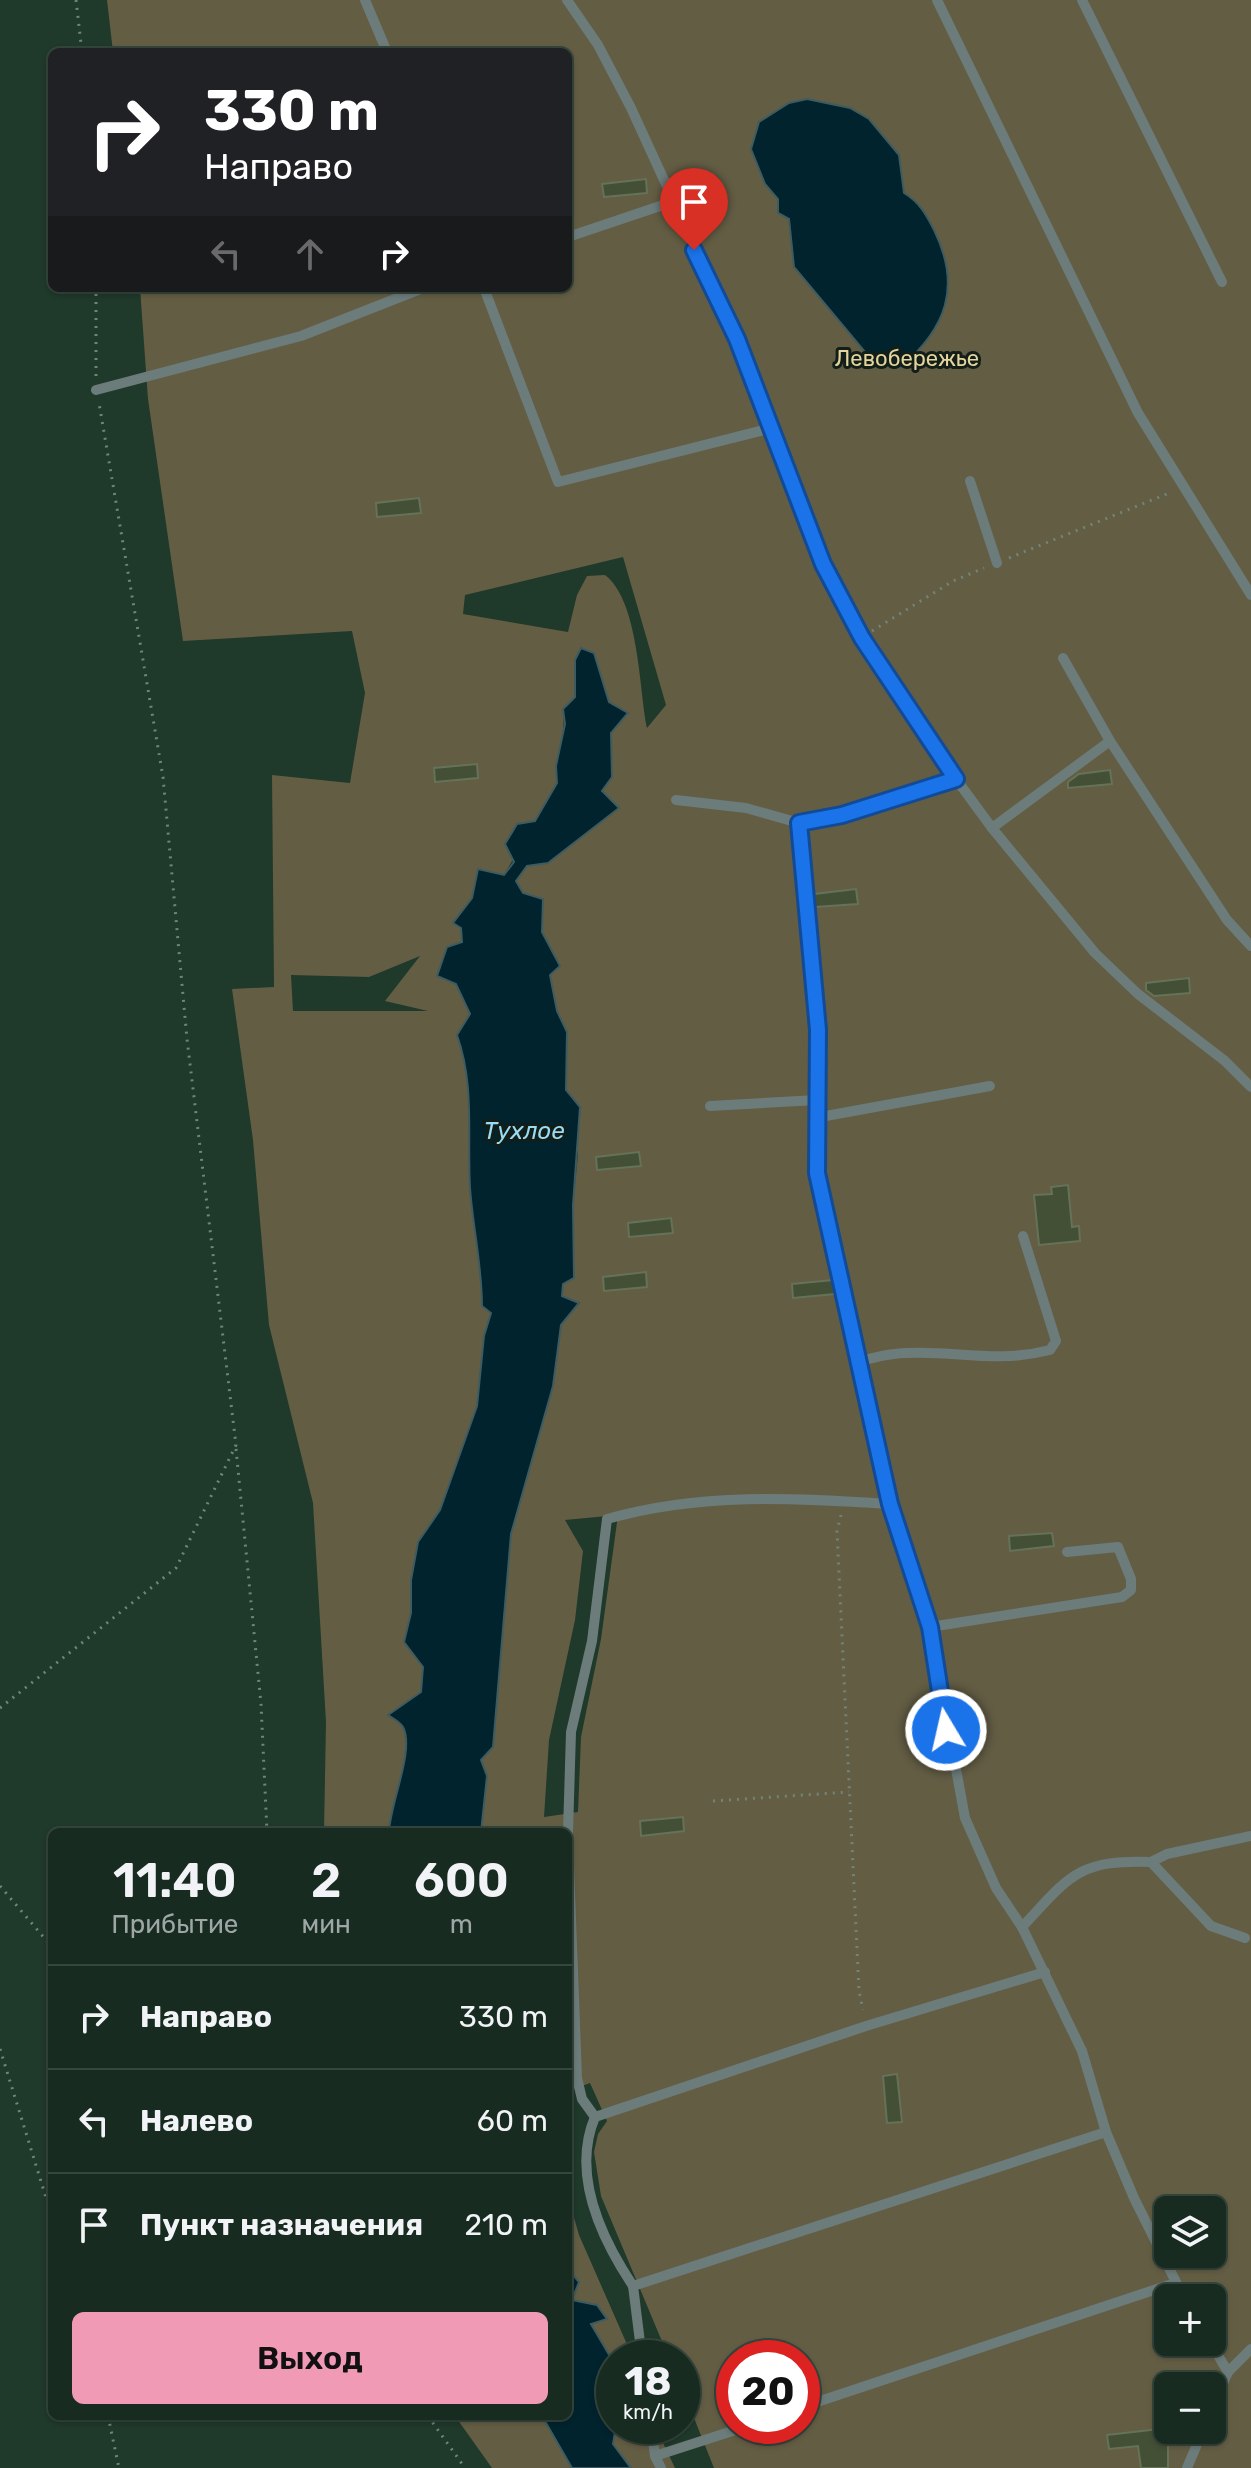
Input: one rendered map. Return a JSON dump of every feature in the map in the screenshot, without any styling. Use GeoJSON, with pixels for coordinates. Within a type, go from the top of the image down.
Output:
{"type":"FeatureCollection","features":[{"type":"Feature","properties":{"kind":"lane"},"geometry":{"type":"LineString","coordinates":[[365,0],[385,48]]}},
{"type":"Feature","properties":{"kind":"lane"},"geometry":{"type":"LineString","coordinates":[[567,0],[598,45],[625,96],[737,339],[823,564],[862,638],[992,828],[1095,953],[1138,994],[1225,1061],[1251,1087]]}},
{"type":"Feature","properties":{"kind":"lane"},"geometry":{"type":"LineString","coordinates":[[937,0],[1138,413],[1251,595]]}},
{"type":"Feature","properties":{"kind":"lane"},"geometry":{"type":"LineString","coordinates":[[1082,0],[1222,282]]}},
{"type":"Feature","properties":{"kind":"lane"},"geometry":{"type":"LineString","coordinates":[[572,236],[672,202]]}},
{"type":"Feature","properties":{"kind":"lane"},"geometry":{"type":"LineString","coordinates":[[96,390],[301,336],[413,292]]}},
{"type":"Feature","properties":{"kind":"lane"},"geometry":{"type":"LineString","coordinates":[[486,292],[558,482],[772,428]]}},
{"type":"Feature","properties":{"kind":"lane"},"geometry":{"type":"LineString","coordinates":[[970,481],[997,563]]}},
{"type":"Feature","properties":{"kind":"lane"},"geometry":{"type":"LineString","coordinates":[[1063,658],[1110,741],[1227,920],[1251,946]]}},
{"type":"Feature","properties":{"kind":"lane"},"geometry":{"type":"LineString","coordinates":[[992,828],[1110,741]]}},
{"type":"Feature","properties":{"kind":"lane"},"geometry":{"type":"LineString","coordinates":[[676,800],[746,808],[799,823],[842,815],[956,779]]}},
{"type":"Feature","properties":{"kind":"lane"},"geometry":{"type":"LineString","coordinates":[[799,823],[818,1030],[817,1173],[890,1504],[930,1627],[965,1818],[996,1888],[1022,1927],[1082,2051],[1106,2132],[1175,2283],[820,2401]]}},
{"type":"Feature","properties":{"kind":"lane"},"geometry":{"type":"LineString","coordinates":[[815,1118],[990,1086]]}},
{"type":"Feature","properties":{"kind":"lane"},"geometry":{"type":"LineString","coordinates":[[710,1106],[817,1100]]}},
{"type":"Feature","properties":{"kind":"lane"},"geometry":{"type":"LineString","coordinates":[[857,1362],[893,1354],[949,1354],[987,1359],[1050,1350],[1056,1341],[1023,1236]]}},
{"type":"Feature","properties":{"kind":"lane"},"geometry":{"type":"LineString","coordinates":[[568,1828],[571,1732],[592,1641],[607,1519],[662,1506],[776,1496],[890,1504]]}},
{"type":"Feature","properties":{"kind":"lane"},"geometry":{"type":"LineString","coordinates":[[930,1627],[1122,1597],[1131,1590],[1131,1579],[1118,1547],[1067,1552]]}},
{"type":"Feature","properties":{"kind":"lane"},"geometry":{"type":"LineString","coordinates":[[1022,1927],[1070,1875],[1093,1866],[1151,1862],[1167,1854],[1251,1836]]}},
{"type":"Feature","properties":{"kind":"lane"},"geometry":{"type":"LineString","coordinates":[[1151,1862],[1211,1926],[1245,1938]]}},
{"type":"Feature","properties":{"kind":"lane"},"geometry":{"type":"LineString","coordinates":[[572,1945],[577,2078],[582,2099],[595,2117]]}},
{"type":"Feature","properties":{"kind":"lane"},"geometry":{"type":"LineString","coordinates":[[595,2117],[866,2026],[1045,1972]]}},
{"type":"Feature","properties":{"kind":"lane"},"geometry":{"type":"LineString","coordinates":[[595,2117],[586,2146],[590,2191],[610,2252],[633,2286],[640,2340]]}},
{"type":"Feature","properties":{"kind":"lane"},"geometry":{"type":"LineString","coordinates":[[633,2286],[1106,2132]]}},
{"type":"Feature","properties":{"kind":"lane"},"geometry":{"type":"LineString","coordinates":[[1226,2377],[1251,2349]]}},
{"type":"Feature","properties":{"kind":"lane"},"geometry":{"type":"LineString","coordinates":[[1218,2356],[1228,2372]]}},
{"type":"Feature","properties":{"kind":"lane"},"geometry":{"type":"LineString","coordinates":[[655,2456],[716,2436]]}},
{"type":"Feature","properties":{"kind":"lane"},"geometry":{"type":"LineString","coordinates":[[653,2444],[661,2468]]}},
{"type":"Feature","properties":{"kind":"lane"},"geometry":{"type":"LineString","coordinates":[[1187,2468],[1197,2444]]}},
{"type":"Feature","properties":{"kind":"path"},"geometry":{"type":"LineString","coordinates":[[76,0],[82,48]]}},
{"type":"Feature","properties":{"kind":"path"},"geometry":{"type":"LineString","coordinates":[[96,292],[96,390],[163,777],[187,1039],[236,1445],[261,1704],[267,1828]]}},
{"type":"Feature","properties":{"kind":"path"},"geometry":{"type":"LineString","coordinates":[[862,638],[953,581],[1185,486]]}},
{"type":"Feature","properties":{"kind":"path"},"geometry":{"type":"LineString","coordinates":[[0,1708],[176,1568],[236,1445]]}},
{"type":"Feature","properties":{"kind":"path"},"geometry":{"type":"LineString","coordinates":[[845,1501],[837,1531],[859,1991],[866,2026]]}},
{"type":"Feature","properties":{"kind":"path"},"geometry":{"type":"LineString","coordinates":[[713,1801],[849,1792]]}},
{"type":"Feature","properties":{"kind":"path"},"geometry":{"type":"LineString","coordinates":[[0,1886],[48,1942]]}},
{"type":"Feature","properties":{"kind":"path"},"geometry":{"type":"LineString","coordinates":[[0,2049],[48,2204]]}},
{"type":"Feature","properties":{"kind":"path"},"geometry":{"type":"LineString","coordinates":[[109,2420],[119,2468]]}},
{"type":"Feature","properties":{"kind":"path"},"geometry":{"type":"LineString","coordinates":[[431,2420],[465,2468]]}},
{"type":"Feature","properties":{"kind":"green space","name":"Левобережье"},"geometry":{"type":"Polygon","coordinates":[[[107,0],[1251,0],[1251,2468],[714,2468],[700,2433],[700,2340],[661,2340],[601,2196],[594,2152],[598,2134],[607,2121],[590,2083],[572,2090],[572,1828],[481,1828],[487,1776],[481,1760],[493,1747],[511,1534],[553,1386],[561,1325],[579,1304],[562,1297],[563,1284],[574,1278],[573,1205],[578,1155],[566,1090],[567,1032],[557,1011],[550,975],[553,952],[542,932],[543,899],[523,893],[516,881],[527,866],[549,863],[612,777],[609,702],[594,654],[582,648],[575,660],[575,697],[563,709],[557,783],[504,875],[478,869],[472,898],[453,922],[461,928],[462,943],[438,977],[456,984],[471,1014],[457,1035],[468,1092],[470,1188],[482,1306],[491,1313],[484,1336],[477,1406],[440,1510],[418,1542],[411,1580],[411,1613],[404,1642],[423,1667],[421,1692],[388,1715],[403,1727],[406,1737],[404,1763],[389,1828],[324,1828],[326,1722],[313,1503],[269,1325],[253,1140],[232,989],[274,987],[272,775],[350,783],[365,693],[352,631],[183,641],[148,399],[140,292],[572,292],[572,48],[113,48],[107,0]],[[623,557],[465,595],[463,614],[568,632],[577,595],[587,576],[605,575],[616,587],[631,624],[647,728],[666,705],[623,557]],[[420,956],[369,977],[291,975],[293,1011],[428,1011],[385,1001],[420,956]],[[618,1515],[565,1520],[583,1551],[575,1620],[549,1740],[544,1817],[578,1812],[581,1737],[601,1639],[618,1515]]]}},
{"type":"Feature","properties":{"kind":"green space"},"geometry":{"type":"Polygon","coordinates":[[[572,2211],[579,2235],[625,2340],[596,2340],[596,2360],[591,2323],[606,2318],[572,2300],[579,2282],[572,2274],[572,2211]]]}},
{"type":"Feature","properties":{"kind":"green space"},"geometry":{"type":"Polygon","coordinates":[[[458,2420],[544,2420],[572,2468],[492,2468],[458,2420]]]}},
{"type":"Feature","properties":{"kind":"green space"},"geometry":{"type":"Polygon","coordinates":[[[613,2444],[664,2444],[675,2468],[631,2468],[613,2444]]]}},
{"type":"Feature","properties":{"kind":"water"},"geometry":{"type":"Polygon","coordinates":[[[807,99],[850,108],[869,119],[899,155],[904,193],[925,214],[942,251],[948,288],[939,322],[901,367],[865,352],[794,267],[789,219],[778,213],[778,199],[765,184],[751,149],[759,122],[789,103],[807,99]]]}},
{"type":"Feature","properties":{"kind":"water","name":"Тухлое"},"geometry":{"type":"Polygon","coordinates":[[[581,648],[594,653],[609,702],[628,713],[611,733],[612,777],[602,791],[619,808],[548,863],[527,866],[516,881],[523,893],[543,899],[542,932],[560,966],[550,975],[557,1011],[567,1032],[566,1090],[580,1107],[573,1205],[574,1278],[563,1284],[562,1296],[579,1303],[561,1325],[553,1386],[511,1534],[493,1747],[481,1760],[487,1776],[481,1828],[389,1828],[404,1763],[406,1737],[403,1727],[388,1715],[421,1692],[423,1667],[404,1642],[411,1613],[411,1580],[418,1542],[440,1510],[477,1406],[484,1336],[491,1313],[482,1306],[470,1188],[468,1092],[457,1035],[470,1014],[456,984],[437,976],[447,947],[462,942],[461,928],[453,923],[472,898],[478,869],[504,875],[514,862],[505,844],[517,824],[535,821],[557,783],[556,766],[565,724],[563,709],[575,697],[575,660],[581,648]]]}},
{"type":"Feature","properties":{"kind":"water"},"geometry":{"type":"Polygon","coordinates":[[[572,2274],[579,2282],[572,2300],[572,2274]]]}},
{"type":"Feature","properties":{"kind":"water"},"geometry":{"type":"Polygon","coordinates":[[[572,2300],[597,2305],[607,2319],[591,2324],[600,2340],[596,2340],[596,2444],[613,2444],[631,2468],[572,2468],[544,2420],[572,2420],[572,2300]]]}},
{"type":"Feature","properties":{"kind":"building"},"geometry":{"type":"Polygon","coordinates":[[[646,179],[647,193],[604,197],[602,184],[646,179]]]}},
{"type":"Feature","properties":{"kind":"building"},"geometry":{"type":"Polygon","coordinates":[[[419,498],[421,513],[377,517],[376,503],[419,498]]]}},
{"type":"Feature","properties":{"kind":"building"},"geometry":{"type":"Polygon","coordinates":[[[477,764],[478,778],[435,782],[434,768],[477,764]]]}},
{"type":"Feature","properties":{"kind":"building"},"geometry":{"type":"Polygon","coordinates":[[[1110,770],[1112,784],[1068,788],[1068,782],[1079,774],[1110,770]]]}},
{"type":"Feature","properties":{"kind":"building"},"geometry":{"type":"Polygon","coordinates":[[[856,889],[858,904],[815,907],[814,894],[856,889]]]}},
{"type":"Feature","properties":{"kind":"building"},"geometry":{"type":"Polygon","coordinates":[[[1189,978],[1190,993],[1154,996],[1146,990],[1146,983],[1189,978]]]}},
{"type":"Feature","properties":{"kind":"building"},"geometry":{"type":"Polygon","coordinates":[[[639,1152],[641,1166],[597,1170],[596,1157],[639,1152]]]}},
{"type":"Feature","properties":{"kind":"building"},"geometry":{"type":"Polygon","coordinates":[[[1068,1185],[1072,1227],[1079,1226],[1080,1241],[1039,1245],[1034,1195],[1052,1194],[1051,1187],[1068,1185]]]}},
{"type":"Feature","properties":{"kind":"building"},"geometry":{"type":"Polygon","coordinates":[[[671,1218],[673,1233],[629,1237],[628,1223],[671,1218]]]}},
{"type":"Feature","properties":{"kind":"building"},"geometry":{"type":"Polygon","coordinates":[[[646,1272],[647,1287],[604,1291],[603,1277],[646,1272]]]}},
{"type":"Feature","properties":{"kind":"building"},"geometry":{"type":"Polygon","coordinates":[[[833,1280],[835,1294],[793,1298],[792,1284],[833,1280]]]}},
{"type":"Feature","properties":{"kind":"building"},"geometry":{"type":"Polygon","coordinates":[[[1052,1533],[1054,1546],[1010,1551],[1009,1536],[1052,1533]]]}},
{"type":"Feature","properties":{"kind":"building"},"geometry":{"type":"Polygon","coordinates":[[[683,1817],[684,1831],[641,1836],[640,1821],[683,1817]]]}},
{"type":"Feature","properties":{"kind":"building"},"geometry":{"type":"Polygon","coordinates":[[[897,2074],[902,2122],[887,2123],[883,2076],[897,2074]]]}},
{"type":"Feature","properties":{"kind":"building"},"geometry":{"type":"Polygon","coordinates":[[[1154,2430],[1154,2444],[1168,2444],[1168,2468],[1141,2468],[1138,2446],[1109,2449],[1107,2435],[1154,2430]]]}},
{"type":"Feature","properties":{"kind":"route"},"geometry":{"type":"LineString","coordinates":[[694,250],[737,339],[811,525],[823,564],[862,638],[956,779],[842,815],[799,823],[799,851],[818,1030],[817,1173],[890,1504],[930,1627],[946,1730]]}}]}
